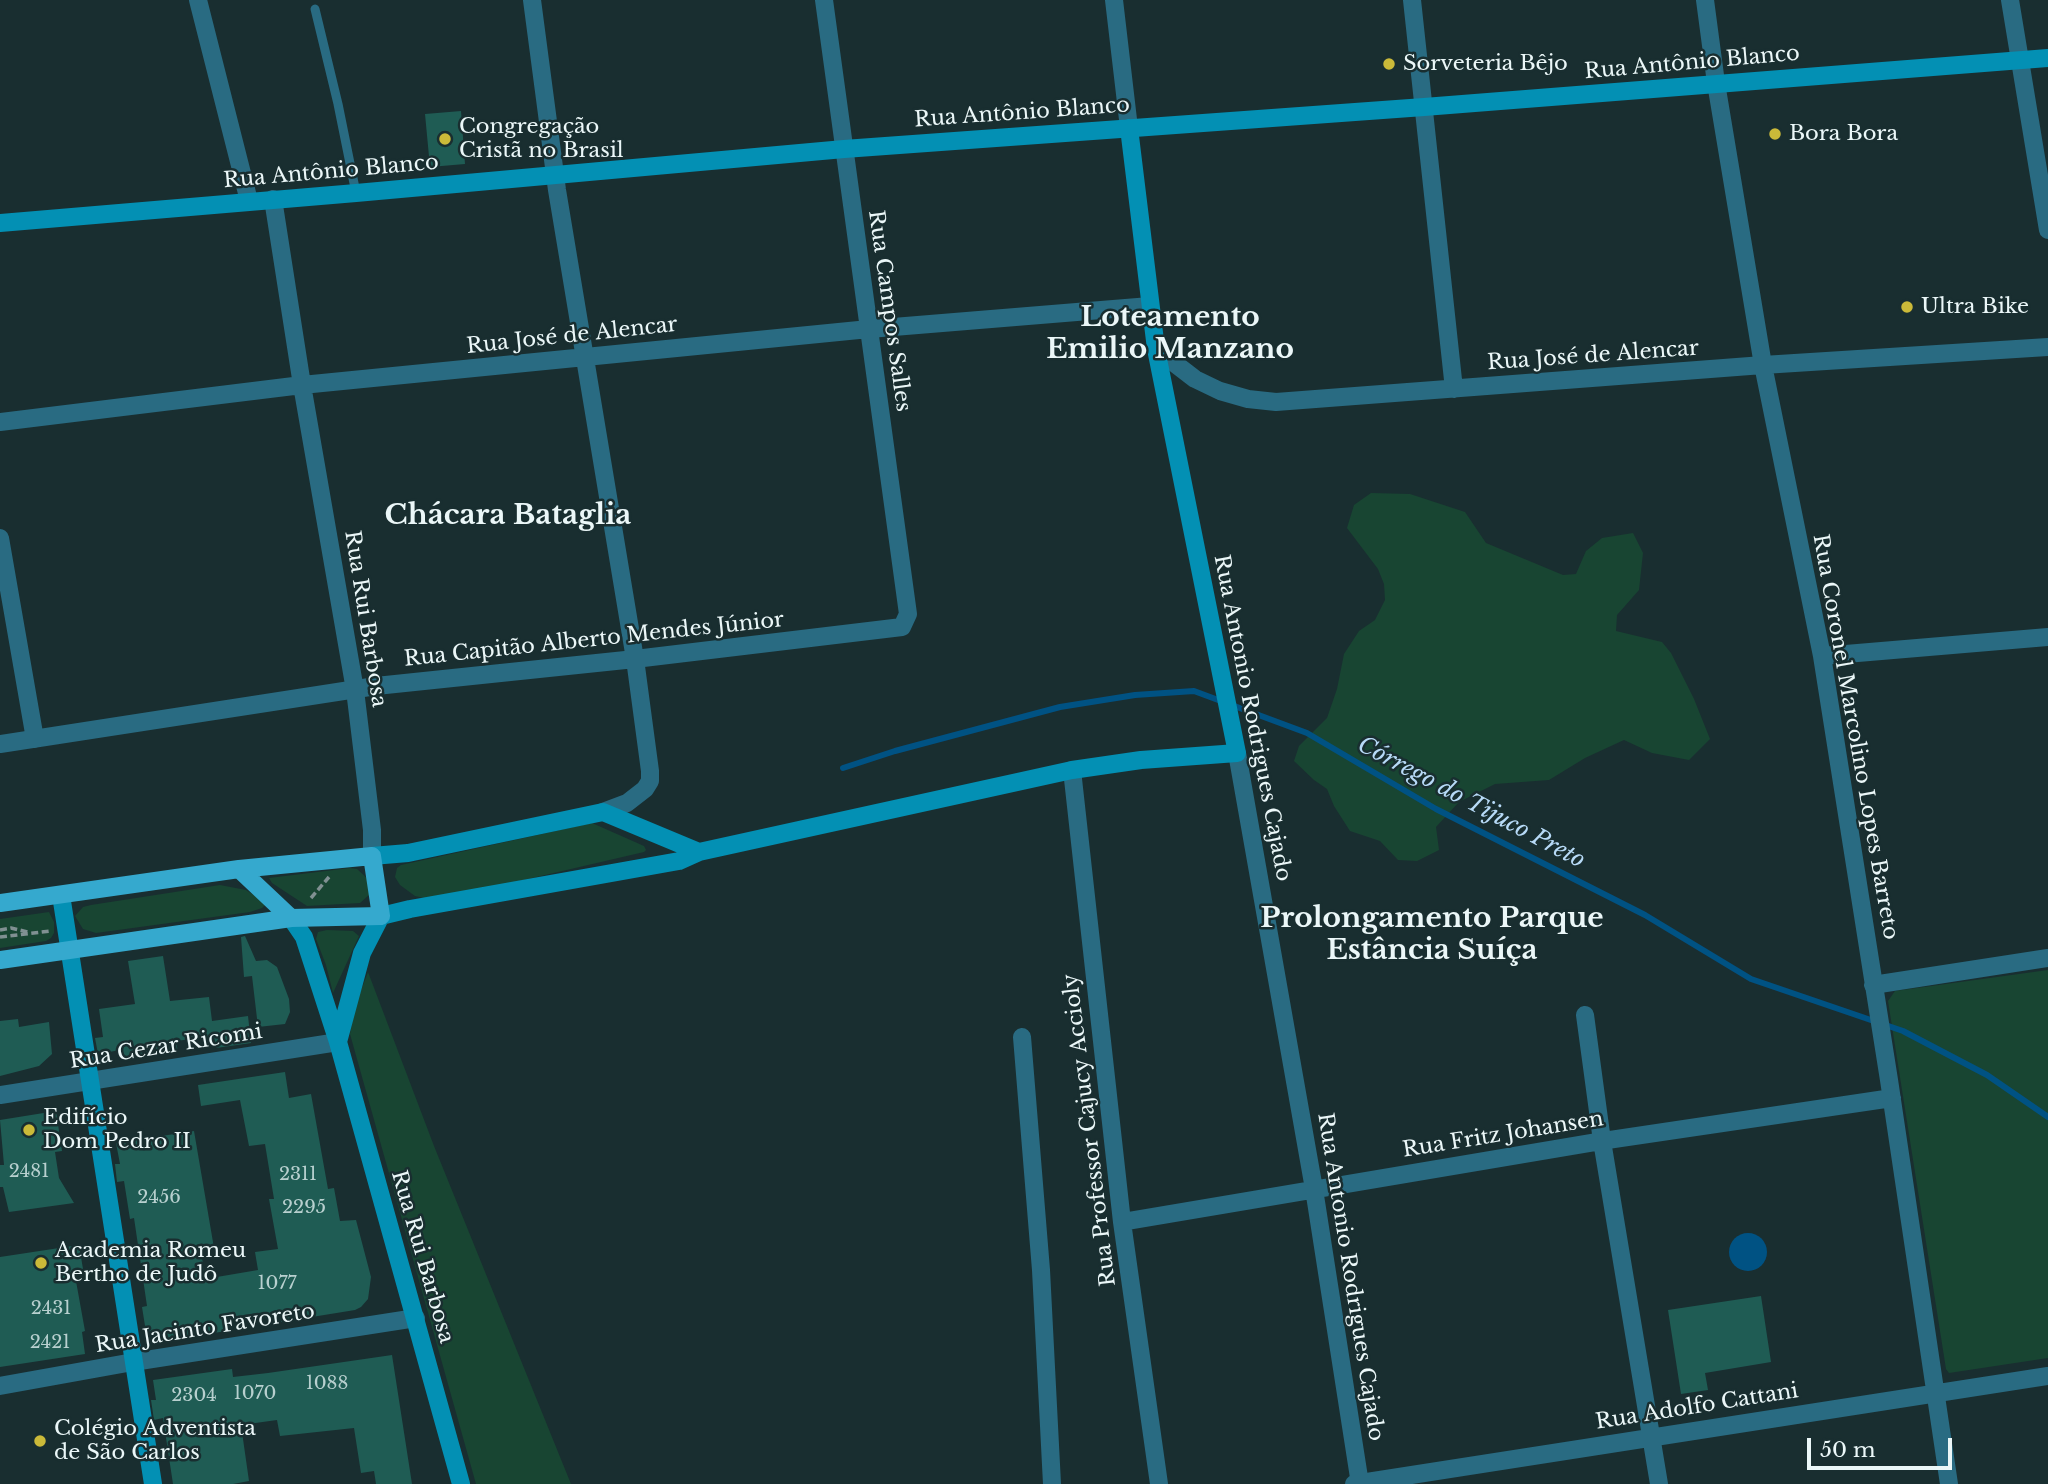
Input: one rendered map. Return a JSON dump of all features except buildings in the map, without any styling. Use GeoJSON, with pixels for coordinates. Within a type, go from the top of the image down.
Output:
{"type":"FeatureCollection","features":[{"type":"Feature","properties":{"kind":"main road"},"geometry":{"type":"LineString","coordinates":[[0,903],[239,869],[372,856]]}},
{"type":"Feature","properties":{"kind":"main road","name":"Rua Rui Barbosa"},"geometry":{"type":"LineString","coordinates":[[372,856],[381,916]]}},
{"type":"Feature","properties":{"kind":"main road"},"geometry":{"type":"LineString","coordinates":[[239,869],[291,918]]}},
{"type":"Feature","properties":{"kind":"main road"},"geometry":{"type":"LineString","coordinates":[[0,960],[291,918],[381,916]]}},
{"type":"Feature","properties":{"kind":"street"},"geometry":{"type":"LineString","coordinates":[[198,0],[249,201]]}},
{"type":"Feature","properties":{"kind":"street"},"geometry":{"type":"LineString","coordinates":[[372,856],[408,853],[603,812],[636,797],[650,781],[635,659],[554,175],[532,0]]}},
{"type":"Feature","properties":{"kind":"street","name":"Rua Campos Salles"},"geometry":{"type":"LineString","coordinates":[[824,0],[908,614],[902,627]]}},
{"type":"Feature","properties":{"kind":"street","name":"Rua Antonio Rodrigues Cajado"},"geometry":{"type":"LineString","coordinates":[[1114,0],[1156,349],[1236,747],[1314,1189],[1358,1484]]}},
{"type":"Feature","properties":{"kind":"street"},"geometry":{"type":"LineString","coordinates":[[1412,0],[1454,389]]}},
{"type":"Feature","properties":{"kind":"street","name":"Rua Coronel Marcolino Lopes Barreto"},"geometry":{"type":"LineString","coordinates":[[1705,0],[1716,83],[1763,365],[1822,656],[1891,1088],[1949,1484]]}},
{"type":"Feature","properties":{"kind":"street"},"geometry":{"type":"LineString","coordinates":[[2010,0],[2048,230]]}},
{"type":"Feature","properties":{"kind":"street","name":"Rua Antônio Blanco"},"geometry":{"type":"LineString","coordinates":[[0,222],[844,149],[2048,58]]}},
{"type":"Feature","properties":{"kind":"street","name":"Rua Rui Barbosa"},"geometry":{"type":"LineString","coordinates":[[272,199],[355,690],[372,830],[372,856]]}},
{"type":"Feature","properties":{"kind":"street","name":"Rua José de Alencar"},"geometry":{"type":"LineString","coordinates":[[0,422],[302,385],[869,329],[1150,306]]}},
{"type":"Feature","properties":{"kind":"street","name":"Rua José de Alencar"},"geometry":{"type":"LineString","coordinates":[[1156,349],[1195,379],[1220,391],[1276,402],[1763,365],[2048,347]]}},
{"type":"Feature","properties":{"kind":"street"},"geometry":{"type":"LineString","coordinates":[[0,538],[35,739]]}},
{"type":"Feature","properties":{"kind":"street","name":"Rua Capitão Alberto Mendes Júnior"},"geometry":{"type":"LineString","coordinates":[[0,744],[376,686],[902,627]]}},
{"type":"Feature","properties":{"kind":"street"},"geometry":{"type":"LineString","coordinates":[[1822,656],[2048,637]]}},
{"type":"Feature","properties":{"kind":"street"},"geometry":{"type":"LineString","coordinates":[[338,1042],[362,953],[381,916],[411,908],[679,861],[699,852],[1072,770],[1236,747]]}},
{"type":"Feature","properties":{"kind":"street","name":"Rua Professor Cajucy Accioly"},"geometry":{"type":"LineString","coordinates":[[1072,770],[1122,1222],[1159,1484]]}},
{"type":"Feature","properties":{"kind":"street"},"geometry":{"type":"LineString","coordinates":[[603,812],[699,852]]}},
{"type":"Feature","properties":{"kind":"street"},"geometry":{"type":"LineString","coordinates":[[61,895],[153,1484]]}},
{"type":"Feature","properties":{"kind":"street","name":"Rua Rui Barbosa"},"geometry":{"type":"LineString","coordinates":[[291,918],[304,937],[338,1042],[461,1484]]}},
{"type":"Feature","properties":{"kind":"street"},"geometry":{"type":"LineString","coordinates":[[1874,990],[2048,958]]}},
{"type":"Feature","properties":{"kind":"street"},"geometry":{"type":"LineString","coordinates":[[1585,1015],[1602,1141],[1659,1484]]}},
{"type":"Feature","properties":{"kind":"street"},"geometry":{"type":"LineString","coordinates":[[1022,1037],[1041,1270],[1052,1484]]}},
{"type":"Feature","properties":{"kind":"street","name":"Rua Cezar Ricomi"},"geometry":{"type":"LineString","coordinates":[[0,1095],[338,1042]]}},
{"type":"Feature","properties":{"kind":"street","name":"Rua Fritz Johansen"},"geometry":{"type":"LineString","coordinates":[[1122,1222],[1602,1141],[1891,1088]]}},
{"type":"Feature","properties":{"kind":"street","name":"Rua Jacinto Favoreto"},"geometry":{"type":"LineString","coordinates":[[0,1386],[133,1362],[416,1318]]}},
{"type":"Feature","properties":{"kind":"street","name":"Rua Adolfo Cattani"},"geometry":{"type":"LineString","coordinates":[[1358,1484],[2048,1376]]}},
{"type":"Feature","properties":{"kind":"lane"},"geometry":{"type":"LineString","coordinates":[[315,9],[356,193]]}},
{"type":"Feature","properties":{"kind":"path"},"geometry":{"type":"LineString","coordinates":[[0,930],[11,928],[33,933]]}},
{"type":"Feature","properties":{"kind":"green space"},"geometry":{"type":"Polygon","coordinates":[[[1371,493],[1410,494],[1465,512],[1486,543],[1563,575],[1576,574],[1586,551],[1602,538],[1633,533],[1643,553],[1639,590],[1617,615],[1616,631],[1662,642],[1671,653],[1694,699],[1710,739],[1689,760],[1652,753],[1624,740],[1585,758],[1549,780],[1495,784],[1459,802],[1436,827],[1439,850],[1417,861],[1398,860],[1380,841],[1350,831],[1327,789],[1294,761],[1299,746],[1327,718],[1337,689],[1344,654],[1359,631],[1375,620],[1385,600],[1384,584],[1378,569],[1347,528],[1354,505],[1371,493]]]}},
{"type":"Feature","properties":{"kind":"green space"},"geometry":{"type":"Polygon","coordinates":[[[592,823],[644,846],[646,850],[515,882],[428,899],[415,896],[400,885],[395,877],[397,868],[401,865],[592,823]]]}},
{"type":"Feature","properties":{"kind":"green space"},"geometry":{"type":"Polygon","coordinates":[[[357,869],[369,880],[369,895],[360,903],[307,906],[272,883],[269,878],[357,869]]]}},
{"type":"Feature","properties":{"kind":"green space"},"geometry":{"type":"Polygon","coordinates":[[[220,885],[246,890],[265,905],[250,912],[96,933],[83,929],[75,916],[83,907],[91,905],[220,885]]]}},
{"type":"Feature","properties":{"kind":"green space"},"geometry":{"type":"Polygon","coordinates":[[[49,912],[54,922],[51,938],[0,948],[0,919],[49,912]]]}},
{"type":"Feature","properties":{"kind":"green space"},"geometry":{"type":"Polygon","coordinates":[[[353,931],[359,936],[333,993],[316,939],[318,932],[353,931]]]}},
{"type":"Feature","properties":{"kind":"green space"},"geometry":{"type":"Polygon","coordinates":[[[2048,970],[2048,1358],[1949,1373],[1946,1369],[1888,1001],[1895,991],[2048,970]]]}},
{"type":"Feature","properties":{"kind":"green space"},"geometry":{"type":"Polygon","coordinates":[[[368,972],[434,1146],[571,1484],[476,1484],[350,1034],[355,1006],[368,972]]]}},
{"type":"Feature","properties":{"kind":"water"},"geometry":{"type":"Polygon","coordinates":[[[1748,1233],[1761,1239],[1767,1252],[1761,1265],[1748,1271],[1735,1265],[1729,1252],[1735,1239],[1748,1233]]]}},
{"type":"Feature","properties":{"kind":"waterway","name":"Córrego do Tijuco Preto"},"geometry":{"type":"LineString","coordinates":[[843,768],[895,751],[1060,707],[1135,695],[1194,691],[1307,733],[1436,809],[1645,915],[1751,979],[1903,1031],[1987,1075],[2048,1117]]}},
{"type":"Feature","properties":{"kind":"place","name":"Sorveteria Bêjo"},"geometry":{"type":"Point","coordinates":[1389,64]}},
{"type":"Feature","properties":{"kind":"place","name":"Bora Bora"},"geometry":{"type":"Point","coordinates":[1775,134]}},
{"type":"Feature","properties":{"kind":"place","name":"Congregação Cristã no Brasil"},"geometry":{"type":"Point","coordinates":[445,139]}},
{"type":"Feature","properties":{"kind":"place","name":"Ultra Bike"},"geometry":{"type":"Point","coordinates":[1907,307]}},
{"type":"Feature","properties":{"kind":"place","name":"Edifício Dom Pedro II"},"geometry":{"type":"Point","coordinates":[29,1130]}},
{"type":"Feature","properties":{"kind":"place","name":"Academia Romeu Bertho de Judô"},"geometry":{"type":"Point","coordinates":[41,1263]}},
{"type":"Feature","properties":{"kind":"place","name":"Colégio Adventista de São Carlos"},"geometry":{"type":"Point","coordinates":[40,1441]}},
{"type":"Feature","properties":{"kind":"district","name":"Loteamento Emilio Manzano"},"geometry":{"type":"Point","coordinates":[1170,334]}},
{"type":"Feature","properties":{"kind":"district","name":"Chácara Bataglia"},"geometry":{"type":"Point","coordinates":[508,516]}},
{"type":"Feature","properties":{"kind":"district","name":"Prolongamento Parque Estância Suíça"},"geometry":{"type":"Point","coordinates":[1432,935]}}]}
